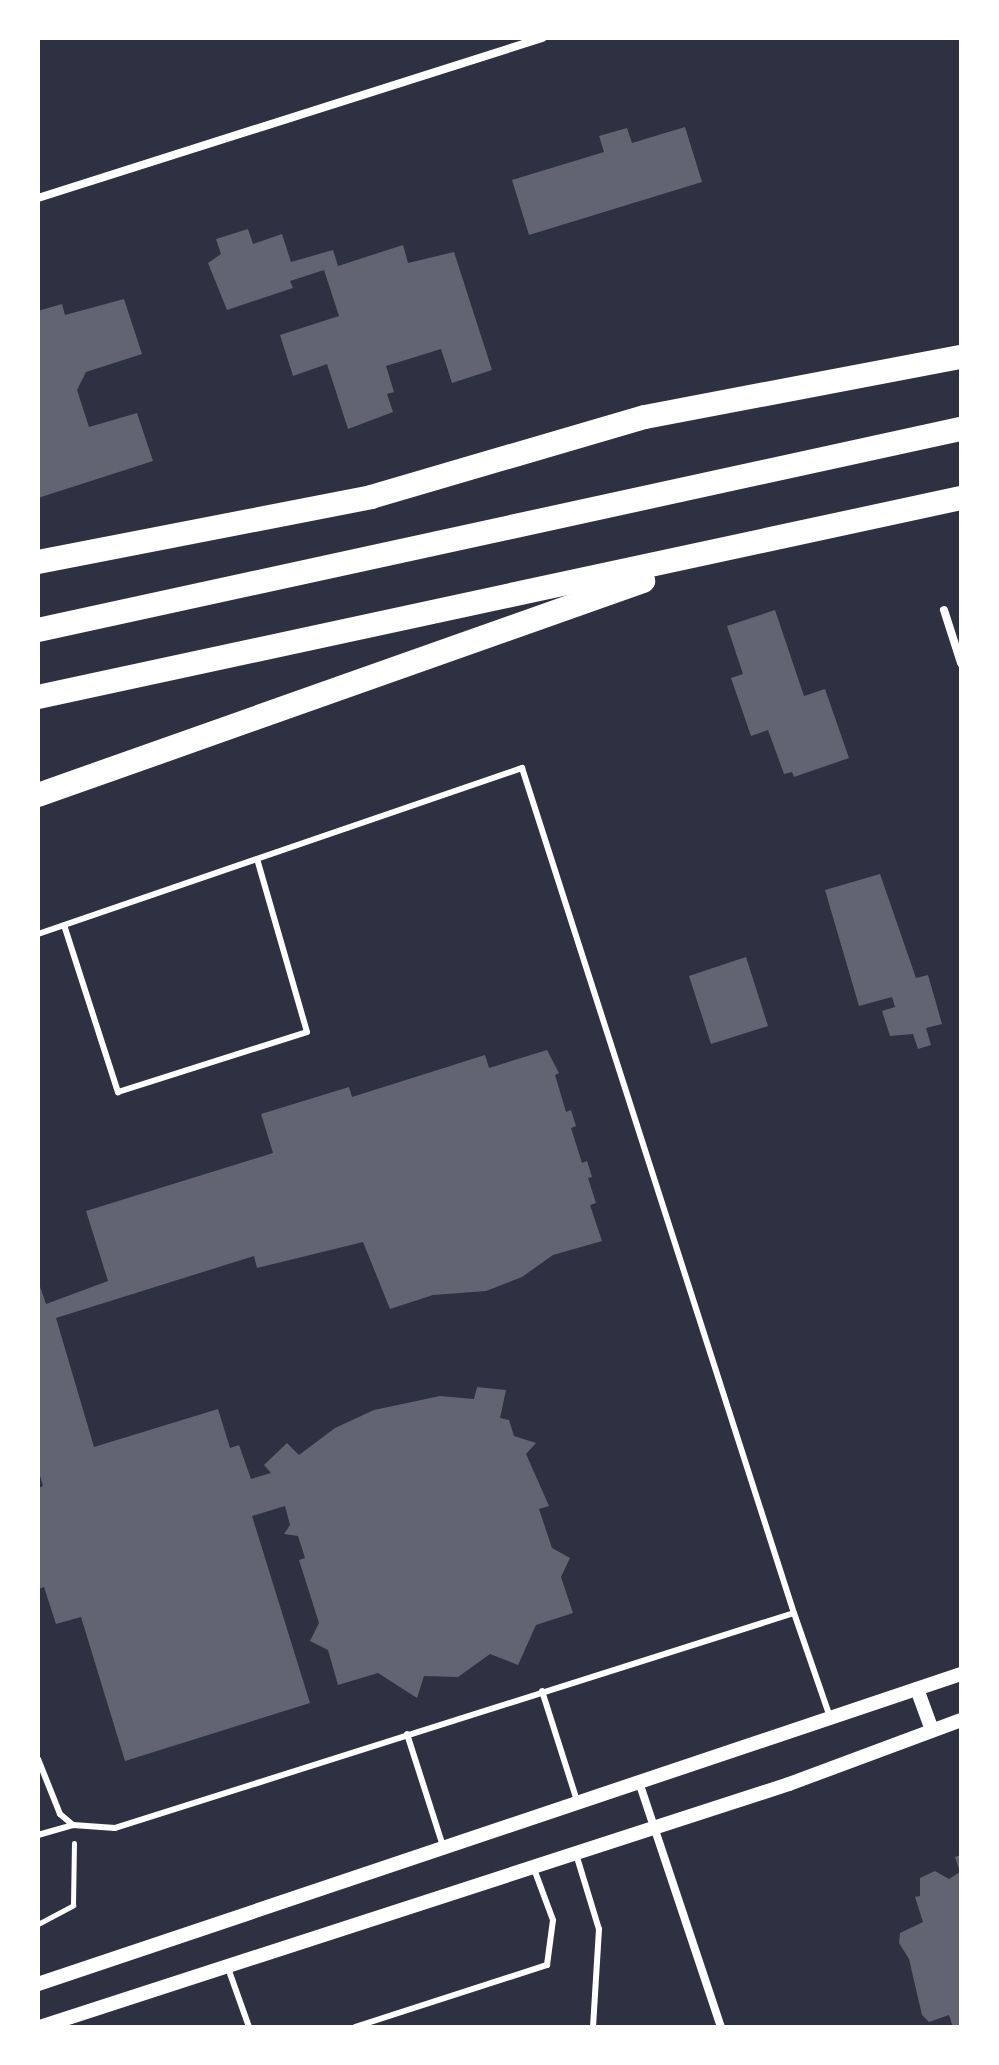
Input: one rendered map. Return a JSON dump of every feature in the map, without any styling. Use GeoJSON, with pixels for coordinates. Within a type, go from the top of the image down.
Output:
{"type":"FeatureCollection","features":[{"type":"Feature","properties":{"kind":"highway"},"geometry":{"type":"LineString","coordinates":[[38,562],[371,497],[645,417],[961,357]]}},
{"type":"Feature","properties":{"kind":"highway"},"geometry":{"type":"LineString","coordinates":[[38,630],[961,429]]}},
{"type":"Feature","properties":{"kind":"highway"},"geometry":{"type":"LineString","coordinates":[[38,697],[961,498]]}},
{"type":"Feature","properties":{"kind":"highway"},"geometry":{"type":"LineString","coordinates":[[38,795],[721,552]]}},
{"type":"Feature","properties":{"kind":"street"},"geometry":{"type":"LineString","coordinates":[[38,198],[542,38]]}},
{"type":"Feature","properties":{"kind":"street"},"geometry":{"type":"LineString","coordinates":[[944,610],[961,663]]}},
{"type":"Feature","properties":{"kind":"street"},"geometry":{"type":"LineString","coordinates":[[38,1984],[961,1674]]}},
{"type":"Feature","properties":{"kind":"street"},"geometry":{"type":"LineString","coordinates":[[917,1689],[932,1730]]}},
{"type":"Feature","properties":{"kind":"street"},"geometry":{"type":"LineString","coordinates":[[40,2027],[654,1824],[789,1784],[961,1720]]}},
{"type":"Feature","properties":{"kind":"street"},"geometry":{"type":"LineString","coordinates":[[639,1782],[721,2027]]}},
{"type":"Feature","properties":{"kind":"lane"},"geometry":{"type":"LineString","coordinates":[[38,934],[522,768],[830,1717]]}},
{"type":"Feature","properties":{"kind":"lane"},"geometry":{"type":"LineString","coordinates":[[64,925],[118,1092],[307,1032],[257,859]]}},
{"type":"Feature","properties":{"kind":"lane"},"geometry":{"type":"LineString","coordinates":[[38,1835],[73,1825],[115,1828],[794,1613]]}},
{"type":"Feature","properties":{"kind":"lane"},"geometry":{"type":"LineString","coordinates":[[542,1691],[577,1801]]}},
{"type":"Feature","properties":{"kind":"lane"},"geometry":{"type":"LineString","coordinates":[[407,1734],[443,1846]]}},
{"type":"Feature","properties":{"kind":"lane"},"geometry":{"type":"LineString","coordinates":[[38,1759],[51,1800],[73,1825]]}},
{"type":"Feature","properties":{"kind":"lane"},"geometry":{"type":"LineString","coordinates":[[575,1852],[599,1929],[593,2027]]}},
{"type":"Feature","properties":{"kind":"lane"},"geometry":{"type":"LineString","coordinates":[[355,2027],[547,1965],[553,1920],[533,1866]]}},
{"type":"Feature","properties":{"kind":"lane"},"geometry":{"type":"LineString","coordinates":[[226,1964],[249,2027]]}},
{"type":"Feature","properties":{"kind":"path"},"geometry":{"type":"LineString","coordinates":[[38,1924],[73,1905],[73,1825]]}},
{"type":"Feature","properties":{"kind":"building"},"geometry":{"type":"Polygon","coordinates":[[[685,127],[702,182],[529,235],[512,180],[604,152],[599,136],[627,128],[632,143],[685,127]]]}},
{"type":"Feature","properties":{"kind":"building"},"geometry":{"type":"Polygon","coordinates":[[[248,229],[253,244],[282,234],[291,262],[333,250],[338,266],[403,245],[408,263],[454,252],[492,370],[452,383],[441,349],[386,366],[394,392],[387,394],[393,412],[348,429],[327,364],[293,376],[280,335],[339,316],[324,270],[290,281],[293,288],[227,310],[208,263],[221,254],[216,239],[248,229]]]}},
{"type":"Feature","properties":{"kind":"building"},"geometry":{"type":"Polygon","coordinates":[[[124,299],[142,354],[86,372],[77,390],[89,427],[137,413],[153,461],[38,498],[38,311],[62,304],[65,315],[124,299]]]}},
{"type":"Feature","properties":{"kind":"building"},"geometry":{"type":"Polygon","coordinates":[[[775,610],[804,696],[825,689],[849,758],[794,777],[792,772],[784,774],[768,730],[751,736],[731,678],[743,674],[727,626],[775,610]]]}},
{"type":"Feature","properties":{"kind":"building"},"geometry":{"type":"Polygon","coordinates":[[[880,874],[916,978],[928,975],[942,1024],[926,1028],[931,1045],[918,1049],[913,1034],[890,1036],[882,1011],[895,1007],[892,997],[859,1006],[825,890],[880,874]]]}},
{"type":"Feature","properties":{"kind":"building"},"geometry":{"type":"Polygon","coordinates":[[[746,957],[768,1026],[711,1044],[689,976],[746,957]]]}},
{"type":"Feature","properties":{"kind":"building"},"geometry":{"type":"Polygon","coordinates":[[[547,1050],[559,1073],[555,1075],[566,1112],[571,1110],[576,1126],[571,1128],[582,1163],[587,1161],[592,1177],[588,1178],[596,1203],[590,1205],[602,1241],[553,1255],[522,1277],[486,1291],[433,1295],[390,1309],[363,1242],[257,1268],[254,1256],[56,1318],[94,1447],[218,1409],[230,1448],[239,1445],[251,1479],[271,1473],[264,1465],[287,1443],[299,1455],[335,1428],[374,1410],[440,1396],[474,1399],[477,1387],[506,1390],[500,1418],[509,1420],[514,1436],[536,1443],[526,1454],[549,1506],[539,1509],[552,1548],[570,1558],[561,1577],[573,1613],[536,1625],[518,1665],[490,1654],[458,1677],[424,1676],[417,1698],[378,1673],[338,1685],[328,1650],[310,1641],[319,1623],[299,1560],[305,1558],[298,1536],[284,1534],[290,1525],[285,1506],[252,1516],[310,1703],[125,1761],[81,1617],[56,1624],[44,1587],[38,1589],[38,1488],[43,1486],[38,1469],[38,1281],[46,1304],[108,1281],[86,1211],[273,1153],[261,1114],[349,1087],[352,1097],[485,1055],[489,1068],[547,1050]]]}},
{"type":"Feature","properties":{"kind":"building"},"geometry":{"type":"Polygon","coordinates":[[[961,1855],[961,2027],[953,2027],[949,2015],[929,2022],[922,2015],[909,1959],[899,1943],[900,1933],[923,1922],[915,1897],[920,1896],[920,1878],[935,1871],[949,1879],[960,1872],[955,1857],[961,1855]]]}}]}
